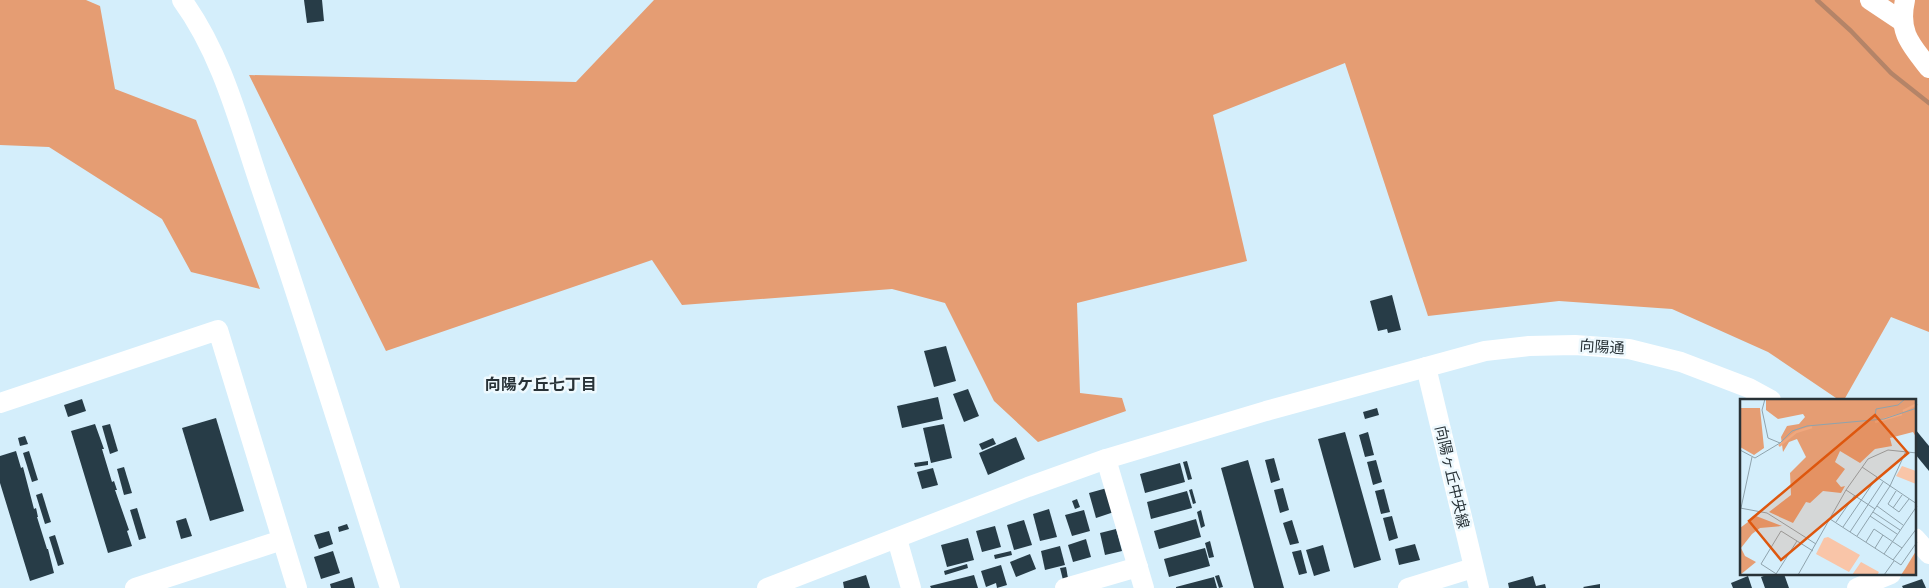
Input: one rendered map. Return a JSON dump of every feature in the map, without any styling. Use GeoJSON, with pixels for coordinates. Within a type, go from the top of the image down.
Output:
{"type":"FeatureCollection","features":[{"type":"Feature","properties":{"kind":"street"},"geometry":{"type":"LineString","coordinates":[[182,0],[194,15],[219,64],[278,237],[390,588]]}},
{"type":"Feature","properties":{"kind":"street"},"geometry":{"type":"LineString","coordinates":[[1870,0],[1903,22]]}},
{"type":"Feature","properties":{"kind":"street"},"geometry":{"type":"LineString","coordinates":[[1905,0],[1903,22],[1908,42],[1929,68]]}},
{"type":"Feature","properties":{"kind":"street"},"geometry":{"type":"LineString","coordinates":[[0,403],[218,330],[297,588]]}},
{"type":"Feature","properties":{"kind":"street","name":"向陽通"},"geometry":{"type":"LineString","coordinates":[[767,588],[1028,487],[1106,459],[1266,411],[1485,351],[1529,346],[1575,345],[1629,349],[1681,362],[1749,388],[1769,399]]}},
{"type":"Feature","properties":{"kind":"street","name":"向陽ヶ丘中央線"},"geometry":{"type":"LineString","coordinates":[[1426,367],[1479,588]]}},
{"type":"Feature","properties":{"kind":"street"},"geometry":{"type":"LineString","coordinates":[[1106,459],[1144,588]]}},
{"type":"Feature","properties":{"kind":"street"},"geometry":{"type":"LineString","coordinates":[[897,539],[911,588]]}},
{"type":"Feature","properties":{"kind":"street"},"geometry":{"type":"LineString","coordinates":[[1916,539],[1929,554]]}},
{"type":"Feature","properties":{"kind":"street"},"geometry":{"type":"LineString","coordinates":[[135,588],[282,540]]}},
{"type":"Feature","properties":{"kind":"street"},"geometry":{"type":"LineString","coordinates":[[1916,564],[1929,558]]}},
{"type":"Feature","properties":{"kind":"street"},"geometry":{"type":"LineString","coordinates":[[1065,588],[1138,567]]}},
{"type":"Feature","properties":{"kind":"street"},"geometry":{"type":"LineString","coordinates":[[1408,588],[1473,568]]}},
{"type":"Feature","properties":{"kind":"street"},"geometry":{"type":"LineString","coordinates":[[1857,588],[1886,576]]}},
{"type":"Feature","properties":{"kind":"shaded area"},"geometry":{"type":"Polygon","coordinates":[[[0,0],[86,0],[100,6],[115,89],[196,120],[260,289],[191,272],[162,219],[49,147],[0,145],[0,0]]]}},
{"type":"Feature","properties":{"kind":"shaded area"},"geometry":{"type":"Polygon","coordinates":[[[654,0],[1929,0],[1929,332],[1891,317],[1845,399],[1838,399],[1768,352],[1672,309],[1559,301],[1428,316],[1345,63],[1213,115],[1247,261],[1077,303],[1080,393],[1122,398],[1126,411],[1038,442],[994,401],[945,303],[892,289],[682,305],[652,260],[386,351],[249,75],[576,82],[654,0]]]}},
{"type":"Feature","properties":{"kind":"building"},"geometry":{"type":"Polygon","coordinates":[[[304,0],[322,0],[324,21],[307,23],[304,0]]]}},
{"type":"Feature","properties":{"kind":"building"},"geometry":{"type":"Polygon","coordinates":[[[1392,295],[1401,330],[1388,333],[1387,329],[1378,331],[1370,301],[1392,295]]]}},
{"type":"Feature","properties":{"kind":"building"},"geometry":{"type":"Polygon","coordinates":[[[946,346],[956,381],[934,387],[924,351],[946,346]]]}},
{"type":"Feature","properties":{"kind":"building"},"geometry":{"type":"Polygon","coordinates":[[[968,389],[979,416],[964,422],[953,394],[968,389]]]}},
{"type":"Feature","properties":{"kind":"building"},"geometry":{"type":"Polygon","coordinates":[[[938,397],[943,419],[902,428],[897,406],[938,397]]]}},
{"type":"Feature","properties":{"kind":"building"},"geometry":{"type":"Polygon","coordinates":[[[82,399],[86,411],[68,417],[64,405],[82,399]]]}},
{"type":"Feature","properties":{"kind":"building"},"geometry":{"type":"Polygon","coordinates":[[[1377,408],[1379,415],[1365,419],[1363,412],[1377,408]]]}},
{"type":"Feature","properties":{"kind":"building"},"geometry":{"type":"Polygon","coordinates":[[[216,418],[244,511],[210,521],[182,428],[216,418]]]}},
{"type":"Feature","properties":{"kind":"building"},"geometry":{"type":"Polygon","coordinates":[[[95,424],[104,449],[102,449],[112,482],[114,481],[117,490],[115,490],[129,530],[127,531],[132,546],[108,553],[71,431],[95,424]]]}},
{"type":"Feature","properties":{"kind":"building"},"geometry":{"type":"Polygon","coordinates":[[[110,424],[118,451],[110,454],[102,426],[110,424]]]}},
{"type":"Feature","properties":{"kind":"building"},"geometry":{"type":"Polygon","coordinates":[[[944,424],[952,458],[931,463],[923,428],[944,424]]]}},
{"type":"Feature","properties":{"kind":"building"},"geometry":{"type":"Polygon","coordinates":[[[1916,430],[1929,446],[1929,471],[1916,455],[1916,430]]]}},
{"type":"Feature","properties":{"kind":"building"},"geometry":{"type":"Polygon","coordinates":[[[1345,432],[1381,560],[1354,568],[1318,439],[1345,432]]]}},
{"type":"Feature","properties":{"kind":"building"},"geometry":{"type":"Polygon","coordinates":[[[1368,432],[1374,455],[1365,457],[1359,435],[1368,432]]]}},
{"type":"Feature","properties":{"kind":"building"},"geometry":{"type":"Polygon","coordinates":[[[25,436],[28,444],[20,446],[18,438],[25,436]]]}},
{"type":"Feature","properties":{"kind":"building"},"geometry":{"type":"Polygon","coordinates":[[[1016,437],[1025,459],[988,475],[979,453],[1016,437]]]}},
{"type":"Feature","properties":{"kind":"building"},"geometry":{"type":"Polygon","coordinates":[[[993,438],[996,444],[982,450],[979,444],[993,438]]]}},
{"type":"Feature","properties":{"kind":"building"},"geometry":{"type":"Polygon","coordinates":[[[16,451],[21,468],[23,467],[34,509],[36,508],[54,573],[30,581],[0,483],[0,456],[16,451]]]}},
{"type":"Feature","properties":{"kind":"building"},"geometry":{"type":"Polygon","coordinates":[[[29,451],[38,480],[32,482],[23,453],[29,451]]]}},
{"type":"Feature","properties":{"kind":"building"},"geometry":{"type":"Polygon","coordinates":[[[1274,458],[1280,480],[1271,483],[1265,460],[1274,458]]]}},
{"type":"Feature","properties":{"kind":"building"},"geometry":{"type":"Polygon","coordinates":[[[1248,460],[1284,588],[1254,588],[1221,468],[1248,460]]]}},
{"type":"Feature","properties":{"kind":"building"},"geometry":{"type":"Polygon","coordinates":[[[1376,460],[1382,482],[1373,485],[1367,462],[1376,460]]]}},
{"type":"Feature","properties":{"kind":"building"},"geometry":{"type":"Polygon","coordinates":[[[928,461],[928,465],[915,467],[914,463],[928,461]]]}},
{"type":"Feature","properties":{"kind":"building"},"geometry":{"type":"Polygon","coordinates":[[[1187,461],[1192,479],[1188,480],[1183,462],[1187,461]]]}},
{"type":"Feature","properties":{"kind":"building"},"geometry":{"type":"Polygon","coordinates":[[[1180,463],[1185,482],[1145,493],[1140,474],[1180,463]]]}},
{"type":"Feature","properties":{"kind":"building"},"geometry":{"type":"Polygon","coordinates":[[[124,467],[132,493],[124,495],[117,469],[124,467]]]}},
{"type":"Feature","properties":{"kind":"building"},"geometry":{"type":"Polygon","coordinates":[[[933,468],[938,485],[922,489],[917,472],[933,468]]]}},
{"type":"Feature","properties":{"kind":"building"},"geometry":{"type":"Polygon","coordinates":[[[1107,488],[1114,512],[1096,518],[1089,493],[1107,488]]]}},
{"type":"Feature","properties":{"kind":"building"},"geometry":{"type":"Polygon","coordinates":[[[1283,488],[1289,510],[1280,513],[1274,490],[1283,488]]]}},
{"type":"Feature","properties":{"kind":"building"},"geometry":{"type":"Polygon","coordinates":[[[1192,489],[1196,503],[1193,504],[1189,490],[1192,489]]]}},
{"type":"Feature","properties":{"kind":"building"},"geometry":{"type":"Polygon","coordinates":[[[1384,489],[1390,512],[1381,514],[1375,491],[1384,489]]]}},
{"type":"Feature","properties":{"kind":"building"},"geometry":{"type":"Polygon","coordinates":[[[1187,491],[1192,508],[1151,519],[1147,502],[1187,491]]]}},
{"type":"Feature","properties":{"kind":"building"},"geometry":{"type":"Polygon","coordinates":[[[42,493],[51,522],[45,524],[36,495],[42,493]]]}},
{"type":"Feature","properties":{"kind":"building"},"geometry":{"type":"Polygon","coordinates":[[[1077,499],[1080,507],[1075,509],[1072,501],[1077,499]]]}},
{"type":"Feature","properties":{"kind":"building"},"geometry":{"type":"Polygon","coordinates":[[[137,508],[146,538],[139,540],[130,510],[137,508]]]}},
{"type":"Feature","properties":{"kind":"building"},"geometry":{"type":"Polygon","coordinates":[[[1049,509],[1057,537],[1040,541],[1033,514],[1049,509]]]}},
{"type":"Feature","properties":{"kind":"building"},"geometry":{"type":"Polygon","coordinates":[[[1084,510],[1090,531],[1072,536],[1065,515],[1084,510]]]}},
{"type":"Feature","properties":{"kind":"building"},"geometry":{"type":"Polygon","coordinates":[[[1201,510],[1205,526],[1201,528],[1197,512],[1201,510]]]}},
{"type":"Feature","properties":{"kind":"building"},"geometry":{"type":"Polygon","coordinates":[[[1392,516],[1398,538],[1389,541],[1383,518],[1392,516]]]}},
{"type":"Feature","properties":{"kind":"building"},"geometry":{"type":"Polygon","coordinates":[[[186,518],[192,536],[181,539],[176,521],[186,518]]]}},
{"type":"Feature","properties":{"kind":"building"},"geometry":{"type":"Polygon","coordinates":[[[1196,519],[1201,537],[1159,549],[1154,531],[1196,519]]]}},
{"type":"Feature","properties":{"kind":"building"},"geometry":{"type":"Polygon","coordinates":[[[1024,520],[1032,545],[1014,550],[1007,525],[1024,520]]]}},
{"type":"Feature","properties":{"kind":"building"},"geometry":{"type":"Polygon","coordinates":[[[1292,520],[1299,543],[1290,545],[1283,523],[1292,520]]]}},
{"type":"Feature","properties":{"kind":"building"},"geometry":{"type":"Polygon","coordinates":[[[347,524],[349,529],[339,532],[338,527],[347,524]]]}},
{"type":"Feature","properties":{"kind":"building"},"geometry":{"type":"Polygon","coordinates":[[[995,526],[1001,547],[982,552],[976,531],[995,526]]]}},
{"type":"Feature","properties":{"kind":"building"},"geometry":{"type":"Polygon","coordinates":[[[1116,529],[1122,551],[1105,555],[1100,533],[1116,529]]]}},
{"type":"Feature","properties":{"kind":"building"},"geometry":{"type":"Polygon","coordinates":[[[329,531],[333,544],[319,549],[314,535],[329,531]]]}},
{"type":"Feature","properties":{"kind":"building"},"geometry":{"type":"Polygon","coordinates":[[[55,535],[64,564],[58,566],[49,537],[55,535]]]}},
{"type":"Feature","properties":{"kind":"building"},"geometry":{"type":"Polygon","coordinates":[[[968,538],[974,560],[947,567],[941,545],[968,538]]]}},
{"type":"Feature","properties":{"kind":"building"},"geometry":{"type":"Polygon","coordinates":[[[1086,539],[1091,557],[1073,562],[1068,545],[1086,539]]]}},
{"type":"Feature","properties":{"kind":"building"},"geometry":{"type":"Polygon","coordinates":[[[1210,541],[1214,557],[1209,558],[1205,543],[1210,541]]]}},
{"type":"Feature","properties":{"kind":"building"},"geometry":{"type":"Polygon","coordinates":[[[1415,544],[1420,560],[1399,565],[1395,549],[1415,544]]]}},
{"type":"Feature","properties":{"kind":"building"},"geometry":{"type":"Polygon","coordinates":[[[1323,545],[1330,571],[1314,576],[1306,550],[1323,545]]]}},
{"type":"Feature","properties":{"kind":"building"},"geometry":{"type":"Polygon","coordinates":[[[1060,546],[1065,565],[1045,570],[1041,551],[1060,546]]]}},
{"type":"Feature","properties":{"kind":"building"},"geometry":{"type":"Polygon","coordinates":[[[1205,548],[1210,566],[1169,577],[1164,559],[1205,548]]]}},
{"type":"Feature","properties":{"kind":"building"},"geometry":{"type":"Polygon","coordinates":[[[1301,550],[1307,573],[1299,575],[1292,552],[1301,550]]]}},
{"type":"Feature","properties":{"kind":"building"},"geometry":{"type":"Polygon","coordinates":[[[333,551],[340,573],[321,579],[314,557],[333,551]]]}},
{"type":"Feature","properties":{"kind":"building"},"geometry":{"type":"Polygon","coordinates":[[[1011,551],[1012,555],[995,559],[994,555],[1011,551]]]}},
{"type":"Feature","properties":{"kind":"building"},"geometry":{"type":"Polygon","coordinates":[[[1030,554],[1036,569],[1016,577],[1010,562],[1030,554]]]}},
{"type":"Feature","properties":{"kind":"building"},"geometry":{"type":"Polygon","coordinates":[[[967,564],[968,568],[945,575],[944,571],[967,564]]]}},
{"type":"Feature","properties":{"kind":"building"},"geometry":{"type":"Polygon","coordinates":[[[1001,565],[1007,585],[997,588],[996,583],[986,587],[981,571],[1001,565]]]}},
{"type":"Feature","properties":{"kind":"building"},"geometry":{"type":"Polygon","coordinates":[[[1066,567],[1068,578],[1063,580],[1060,568],[1066,567]]]}},
{"type":"Feature","properties":{"kind":"building"},"geometry":{"type":"Polygon","coordinates":[[[866,575],[870,588],[844,588],[843,582],[866,575]]]}},
{"type":"Feature","properties":{"kind":"building"},"geometry":{"type":"Polygon","coordinates":[[[974,575],[978,588],[931,588],[930,586],[974,575]]]}},
{"type":"Feature","properties":{"kind":"building"},"geometry":{"type":"Polygon","coordinates":[[[1219,575],[1223,587],[1219,588],[1215,576],[1219,575]]]}},
{"type":"Feature","properties":{"kind":"building"},"geometry":{"type":"Polygon","coordinates":[[[1533,576],[1536,586],[1545,584],[1546,588],[1509,588],[1508,583],[1533,576]]]}},
{"type":"Feature","properties":{"kind":"building"},"geometry":{"type":"Polygon","coordinates":[[[1748,576],[1752,588],[1733,588],[1731,583],[1748,576]]]}},
{"type":"Feature","properties":{"kind":"building"},"geometry":{"type":"Polygon","coordinates":[[[1785,576],[1789,588],[1765,588],[1761,577],[1785,576]]]}},
{"type":"Feature","properties":{"kind":"building"},"geometry":{"type":"Polygon","coordinates":[[[352,577],[355,588],[331,588],[330,584],[352,577]]]}},
{"type":"Feature","properties":{"kind":"building"},"geometry":{"type":"Polygon","coordinates":[[[1214,577],[1217,588],[1176,588],[1176,587],[1214,577]]]}},
{"type":"Feature","properties":{"kind":"building"},"geometry":{"type":"Polygon","coordinates":[[[1922,579],[1926,588],[1903,588],[1902,586],[1922,579]]]}},
{"type":"Feature","properties":{"kind":"building"},"geometry":{"type":"Polygon","coordinates":[[[1600,584],[1600,588],[1583,587],[1600,584]]]}},
{"type":"Feature","properties":{"kind":"waterway"},"geometry":{"type":"LineString","coordinates":[[1817,0],[1851,31],[1891,73],[1929,103]]}},
{"type":"Feature","properties":{"kind":"district","name":"向陽ケ丘七丁目"},"geometry":{"type":"Point","coordinates":[541,384]}}]}
